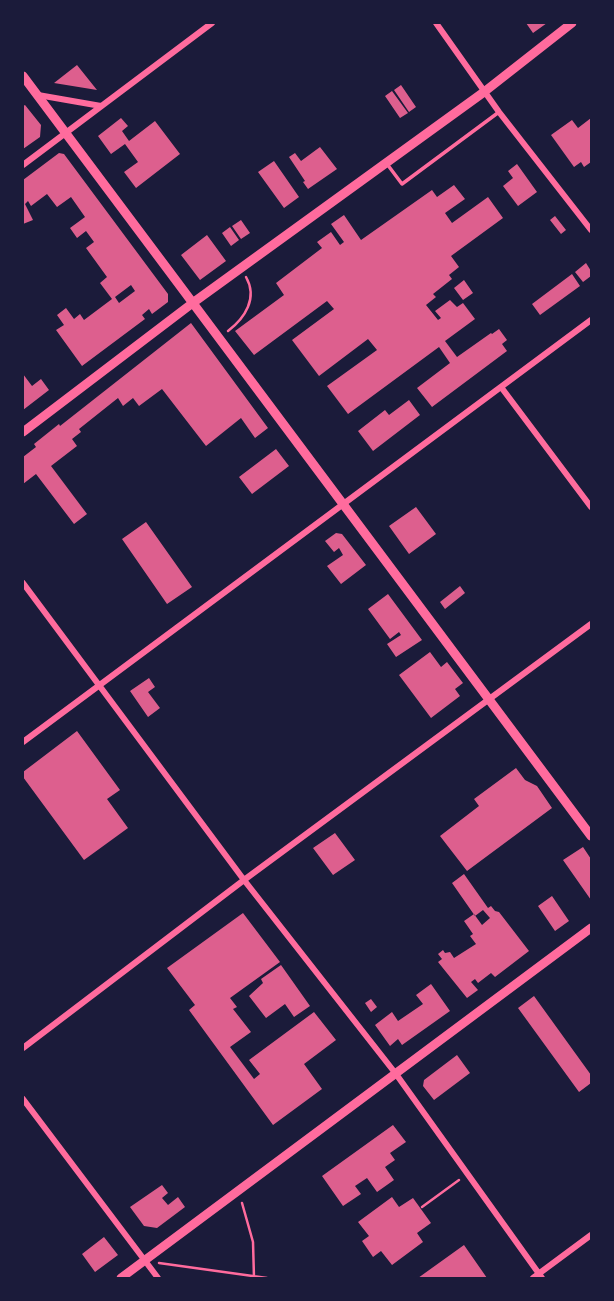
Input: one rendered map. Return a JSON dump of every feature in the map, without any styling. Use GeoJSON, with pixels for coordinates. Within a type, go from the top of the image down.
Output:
{"type":"FeatureCollection","features":[{"type":"Feature","properties":{"kind":"main road"},"geometry":{"type":"LineString","coordinates":[[23,432],[194,302],[484,92],[572,23]]}},
{"type":"Feature","properties":{"kind":"main road"},"geometry":{"type":"LineString","coordinates":[[24,82],[38,95],[194,302],[591,836]]}},
{"type":"Feature","properties":{"kind":"main road"},"geometry":{"type":"LineString","coordinates":[[121,1278],[591,928]]}},
{"type":"Feature","properties":{"kind":"street"},"geometry":{"type":"LineString","coordinates":[[23,165],[212,23]]}},
{"type":"Feature","properties":{"kind":"street"},"geometry":{"type":"LineString","coordinates":[[436,23],[484,92],[591,230]]}},
{"type":"Feature","properties":{"kind":"street"},"geometry":{"type":"LineString","coordinates":[[38,95],[101,106]]}},
{"type":"Feature","properties":{"kind":"street"},"geometry":{"type":"LineString","coordinates":[[23,742],[591,320]]}},
{"type":"Feature","properties":{"kind":"street"},"geometry":{"type":"LineString","coordinates":[[501,387],[591,507]]}},
{"type":"Feature","properties":{"kind":"street"},"geometry":{"type":"LineString","coordinates":[[23,583],[244,880],[396,1074],[538,1277],[591,1235]]}},
{"type":"Feature","properties":{"kind":"street"},"geometry":{"type":"LineString","coordinates":[[23,1048],[244,880],[591,624]]}},
{"type":"Feature","properties":{"kind":"street"},"geometry":{"type":"LineString","coordinates":[[23,1098],[158,1278]]}},
{"type":"Feature","properties":{"kind":"lane"},"geometry":{"type":"LineString","coordinates":[[386,162],[402,184],[499,112]]}},
{"type":"Feature","properties":{"kind":"path"},"geometry":{"type":"LineString","coordinates":[[220,337],[240,321],[250,300],[248,280],[240,269]]}},
{"type":"Feature","properties":{"kind":"path"},"geometry":{"type":"LineString","coordinates":[[422,1207],[468,1174]]}},
{"type":"Feature","properties":{"kind":"path"},"geometry":{"type":"LineString","coordinates":[[235,1193],[242,1201],[253,1242],[255,1277]]}},
{"type":"Feature","properties":{"kind":"path"},"geometry":{"type":"LineString","coordinates":[[145,1261],[267,1278]]}},
{"type":"Feature","properties":{"kind":"building"},"geometry":{"type":"Polygon","coordinates":[[[526,23],[547,23],[533,33],[526,23]]]}},
{"type":"Feature","properties":{"kind":"building"},"geometry":{"type":"Polygon","coordinates":[[[77,65],[97,90],[54,83],[77,65]]]}},
{"type":"Feature","properties":{"kind":"building"},"geometry":{"type":"Polygon","coordinates":[[[401,85],[416,107],[409,112],[394,90],[401,85]]]}},
{"type":"Feature","properties":{"kind":"building"},"geometry":{"type":"Polygon","coordinates":[[[392,91],[408,113],[400,118],[385,96],[392,91]]]}},
{"type":"Feature","properties":{"kind":"building"},"geometry":{"type":"Polygon","coordinates":[[[25,105],[41,125],[40,137],[23,149],[23,106],[25,105]]]}},
{"type":"Feature","properties":{"kind":"building"},"geometry":{"type":"Polygon","coordinates":[[[121,118],[128,126],[122,131],[129,141],[155,121],[180,154],[136,188],[124,172],[138,162],[125,144],[111,154],[98,136],[121,118]]]}},
{"type":"Feature","properties":{"kind":"building"},"geometry":{"type":"Polygon","coordinates":[[[591,118],[591,162],[584,167],[581,162],[574,167],[551,135],[572,120],[578,128],[591,118]]]}},
{"type":"Feature","properties":{"kind":"building"},"geometry":{"type":"Polygon","coordinates":[[[320,147],[337,169],[308,189],[289,157],[295,153],[301,161],[320,147]]]}},
{"type":"Feature","properties":{"kind":"building"},"geometry":{"type":"Polygon","coordinates":[[[59,153],[64,154],[168,294],[168,302],[152,314],[149,309],[142,315],[145,319],[82,366],[56,330],[64,325],[57,315],[66,308],[74,319],[80,314],[84,320],[112,299],[100,283],[107,277],[86,248],[94,242],[86,231],[77,238],[70,228],[85,217],[71,197],[57,207],[47,194],[31,206],[28,201],[25,204],[33,220],[23,224],[23,180],[59,153]],[[131,285],[115,297],[119,303],[135,291],[131,285]]]}},
{"type":"Feature","properties":{"kind":"building"},"geometry":{"type":"Polygon","coordinates":[[[274,161],[299,197],[284,208],[258,172],[274,161]]]}},
{"type":"Feature","properties":{"kind":"building"},"geometry":{"type":"Polygon","coordinates":[[[517,164],[537,192],[518,206],[503,186],[513,178],[508,171],[517,164]]]}},
{"type":"Feature","properties":{"kind":"building"},"geometry":{"type":"Polygon","coordinates":[[[454,185],[465,199],[445,213],[452,223],[488,197],[503,218],[451,256],[459,267],[449,275],[452,279],[433,294],[436,297],[426,305],[438,320],[441,318],[435,311],[450,300],[457,307],[463,303],[475,319],[445,341],[457,357],[499,329],[507,340],[502,344],[507,351],[432,407],[417,388],[450,363],[439,347],[348,414],[327,386],[377,350],[368,339],[319,376],[292,340],[334,309],[327,301],[254,355],[235,331],[284,295],[276,283],[322,248],[317,242],[331,232],[340,245],[344,242],[331,224],[344,215],[361,240],[432,190],[437,197],[454,185]]]}},
{"type":"Feature","properties":{"kind":"building"},"geometry":{"type":"Polygon","coordinates":[[[555,216],[566,230],[561,234],[550,220],[555,216]]]}},
{"type":"Feature","properties":{"kind":"building"},"geometry":{"type":"Polygon","coordinates":[[[241,220],[250,233],[241,239],[232,226],[241,220]]]}},
{"type":"Feature","properties":{"kind":"building"},"geometry":{"type":"Polygon","coordinates":[[[230,227],[239,240],[231,246],[222,233],[230,227]]]}},
{"type":"Feature","properties":{"kind":"building"},"geometry":{"type":"Polygon","coordinates":[[[207,235],[226,261],[200,280],[181,255],[207,235]]]}},
{"type":"Feature","properties":{"kind":"building"},"geometry":{"type":"Polygon","coordinates":[[[586,263],[591,276],[583,282],[575,272],[586,263]]]}},
{"type":"Feature","properties":{"kind":"building"},"geometry":{"type":"Polygon","coordinates":[[[572,274],[580,286],[540,315],[532,304],[572,274]]]}},
{"type":"Feature","properties":{"kind":"building"},"geometry":{"type":"Polygon","coordinates":[[[464,280],[473,293],[463,300],[454,288],[464,280]]]}},
{"type":"Feature","properties":{"kind":"building"},"geometry":{"type":"Polygon","coordinates":[[[191,323],[268,428],[255,438],[241,418],[206,446],[162,389],[139,406],[133,398],[123,406],[118,398],[79,429],[81,432],[72,439],[77,446],[51,466],[87,514],[74,524],[36,474],[23,484],[23,457],[36,447],[34,444],[191,323]]]}},
{"type":"Feature","properties":{"kind":"building"},"geometry":{"type":"Polygon","coordinates":[[[23,374],[32,386],[41,379],[49,390],[23,410],[23,374]]]}},
{"type":"Feature","properties":{"kind":"building"},"geometry":{"type":"Polygon","coordinates":[[[409,400],[420,415],[373,451],[358,431],[385,410],[389,415],[409,400]]]}},
{"type":"Feature","properties":{"kind":"building"},"geometry":{"type":"Polygon","coordinates":[[[276,449],[289,466],[252,494],[239,477],[276,449]]]}},
{"type":"Feature","properties":{"kind":"building"},"geometry":{"type":"Polygon","coordinates":[[[416,507],[436,534],[409,554],[389,526],[416,507]]]}},
{"type":"Feature","properties":{"kind":"building"},"geometry":{"type":"Polygon","coordinates":[[[146,522],[192,587],[167,604],[122,539],[146,522]]]}},
{"type":"Feature","properties":{"kind":"building"},"geometry":{"type":"Polygon","coordinates":[[[336,533],[342,534],[366,565],[341,584],[327,566],[343,555],[339,548],[334,552],[325,541],[336,533]]]}},
{"type":"Feature","properties":{"kind":"building"},"geometry":{"type":"Polygon","coordinates":[[[460,586],[465,593],[445,609],[440,602],[460,586]]]}},
{"type":"Feature","properties":{"kind":"building"},"geometry":{"type":"Polygon","coordinates":[[[388,594],[422,640],[396,657],[387,644],[401,635],[399,632],[390,639],[368,609],[388,594]]]}},
{"type":"Feature","properties":{"kind":"building"},"geometry":{"type":"Polygon","coordinates":[[[430,652],[441,667],[447,662],[463,683],[455,689],[460,696],[431,718],[399,675],[430,652]]]}},
{"type":"Feature","properties":{"kind":"building"},"geometry":{"type":"Polygon","coordinates":[[[149,678],[155,687],[148,692],[160,708],[148,717],[130,691],[149,678]]]}},
{"type":"Feature","properties":{"kind":"building"},"geometry":{"type":"Polygon","coordinates":[[[77,731],[120,790],[107,799],[128,828],[84,860],[23,777],[23,772],[77,731]]]}},
{"type":"Feature","properties":{"kind":"building"},"geometry":{"type":"Polygon","coordinates":[[[516,768],[525,780],[537,786],[552,808],[467,871],[440,836],[479,806],[474,799],[516,768]]]}},
{"type":"Feature","properties":{"kind":"building"},"geometry":{"type":"Polygon","coordinates":[[[335,833],[355,860],[333,875],[313,848],[335,833]]]}},
{"type":"Feature","properties":{"kind":"building"},"geometry":{"type":"Polygon","coordinates":[[[583,847],[591,859],[591,900],[563,860],[583,847]]]}},
{"type":"Feature","properties":{"kind":"building"},"geometry":{"type":"Polygon","coordinates":[[[464,874],[488,908],[491,906],[499,912],[529,951],[495,977],[491,973],[478,983],[475,979],[471,982],[478,990],[467,998],[438,962],[442,959],[438,954],[443,950],[445,953],[450,952],[454,958],[476,944],[464,921],[474,914],[452,883],[464,874]],[[483,910],[475,916],[482,925],[490,918],[483,910]]]}},
{"type":"Feature","properties":{"kind":"building"},"geometry":{"type":"Polygon","coordinates":[[[552,896],[569,921],[555,931],[538,906],[552,896]]]}},
{"type":"Feature","properties":{"kind":"building"},"geometry":{"type":"Polygon","coordinates":[[[243,913],[280,962],[230,998],[237,1007],[233,1009],[251,1032],[230,1047],[254,1079],[260,1074],[249,1060],[314,1012],[336,1040],[304,1064],[322,1089],[273,1125],[189,1010],[195,1005],[167,968],[243,913]]]}},
{"type":"Feature","properties":{"kind":"building"},"geometry":{"type":"Polygon","coordinates":[[[281,965],[310,1006],[294,1017],[285,1004],[266,1018],[249,996],[263,983],[261,979],[281,965]]]}},
{"type":"Feature","properties":{"kind":"building"},"geometry":{"type":"Polygon","coordinates":[[[431,984],[450,1011],[402,1045],[398,1039],[390,1046],[375,1025],[392,1012],[398,1021],[423,1004],[416,995],[431,984]]]}},
{"type":"Feature","properties":{"kind":"building"},"geometry":{"type":"Polygon","coordinates":[[[534,996],[591,1075],[591,1083],[579,1092],[518,1008],[534,996]]]}},
{"type":"Feature","properties":{"kind":"building"},"geometry":{"type":"Polygon","coordinates":[[[371,999],[377,1007],[371,1012],[365,1003],[371,999]]]}},
{"type":"Feature","properties":{"kind":"building"},"geometry":{"type":"Polygon","coordinates":[[[457,1055],[470,1073],[434,1100],[423,1086],[424,1080],[457,1055]]]}},
{"type":"Feature","properties":{"kind":"building"},"geometry":{"type":"Polygon","coordinates":[[[393,1125],[406,1142],[390,1153],[395,1160],[385,1167],[394,1180],[377,1192],[367,1178],[355,1186],[361,1194],[343,1206],[322,1176],[393,1125]]]}},
{"type":"Feature","properties":{"kind":"building"},"geometry":{"type":"Polygon","coordinates":[[[162,1185],[168,1193],[162,1198],[168,1205],[178,1197],[185,1207],[157,1228],[144,1226],[130,1207],[162,1185]]]}},
{"type":"Feature","properties":{"kind":"building"},"geometry":{"type":"Polygon","coordinates":[[[392,1197],[399,1207],[413,1198],[431,1223],[417,1233],[423,1242],[392,1265],[381,1251],[373,1257],[362,1241],[369,1236],[358,1222],[392,1197]]]}},
{"type":"Feature","properties":{"kind":"building"},"geometry":{"type":"Polygon","coordinates":[[[104,1237],[118,1255],[95,1272],[82,1254],[104,1237]]]}},
{"type":"Feature","properties":{"kind":"building"},"geometry":{"type":"Polygon","coordinates":[[[464,1245],[487,1278],[418,1278],[464,1245]]]}}]}
